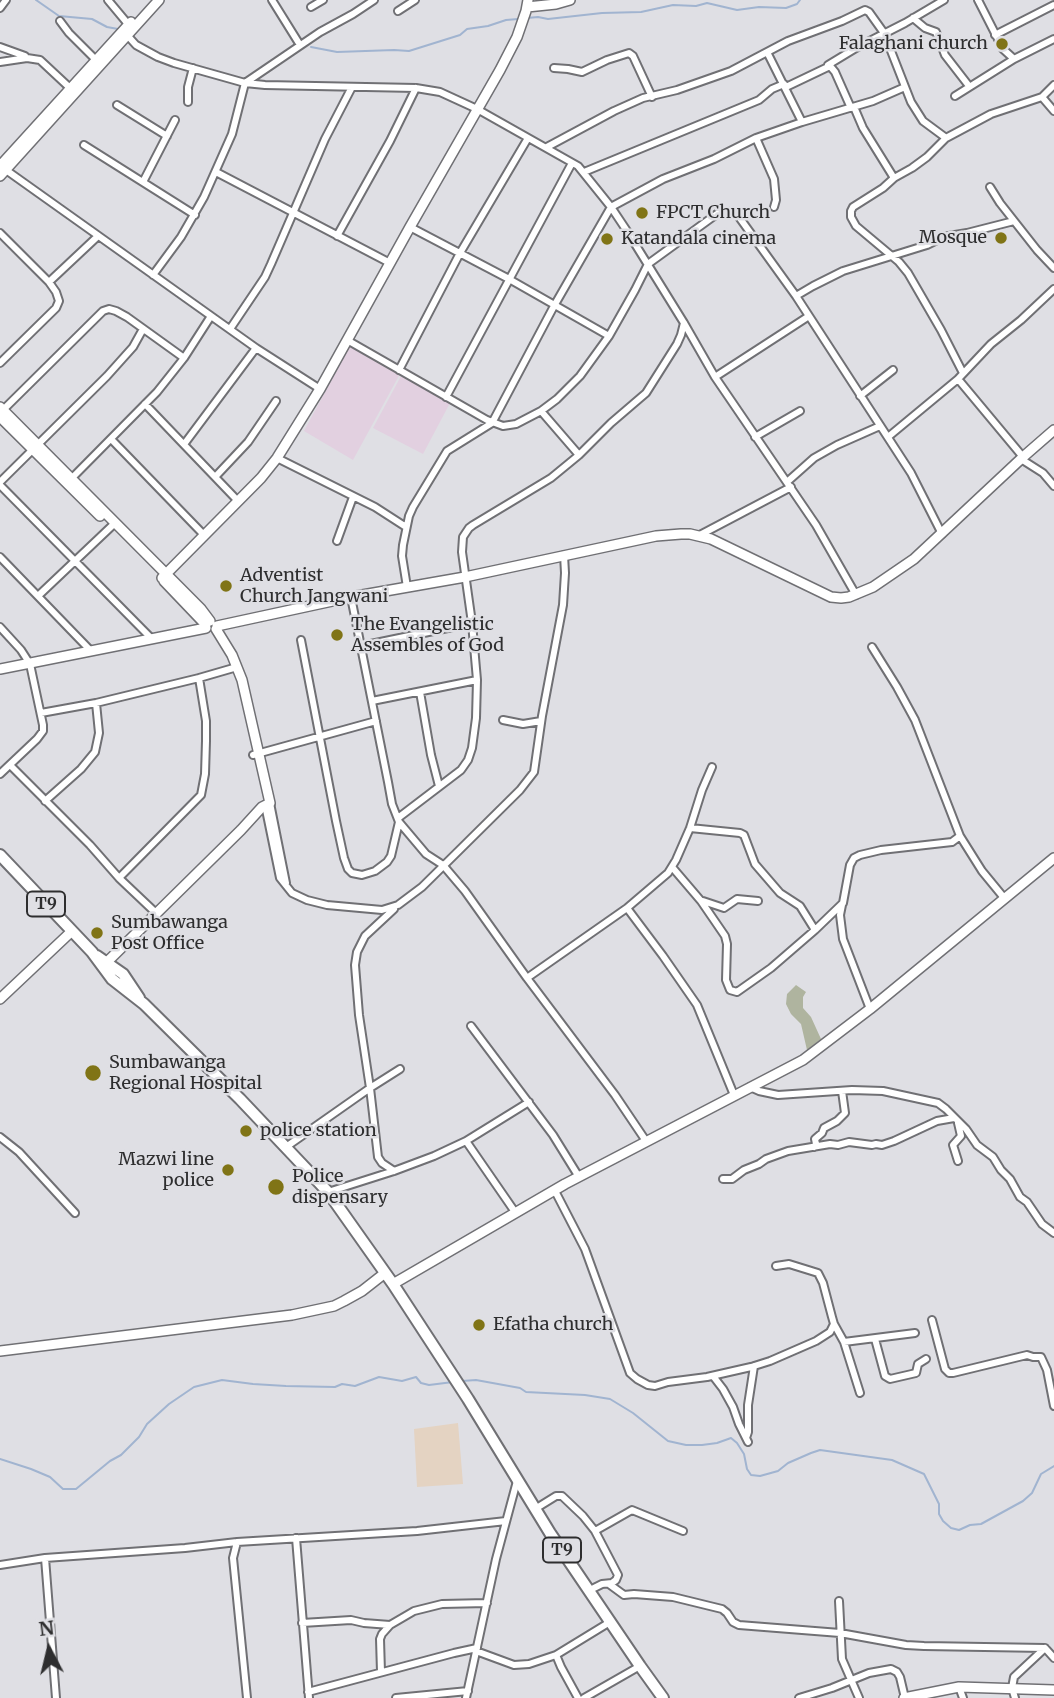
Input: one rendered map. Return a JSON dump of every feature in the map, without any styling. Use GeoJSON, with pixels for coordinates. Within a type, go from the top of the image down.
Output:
{"type":"FeatureCollection","features":[{"type":"Feature","properties":{"kind":"highway","name":"T9"},"geometry":{"type":"LineString","coordinates":[[0,855],[328,1192],[393,1284],[468,1399],[517,1482],[663,1698]]}},
{"type":"Feature","properties":{"kind":"street"},"geometry":{"type":"LineString","coordinates":[[0,8],[6,0]]}},
{"type":"Feature","properties":{"kind":"street"},"geometry":{"type":"LineString","coordinates":[[108,0],[136,44],[158,57],[245,83],[416,88],[440,92],[547,147],[584,172],[611,207],[715,377],[816,525],[856,595]]}},
{"type":"Feature","properties":{"kind":"street"},"geometry":{"type":"LineString","coordinates":[[2,170],[128,30],[151,0]]}},
{"type":"Feature","properties":{"kind":"street"},"geometry":{"type":"LineString","coordinates":[[2,170],[70,88],[159,0]]}},
{"type":"Feature","properties":{"kind":"street"},"geometry":{"type":"LineString","coordinates":[[272,0],[300,45]]}},
{"type":"Feature","properties":{"kind":"street"},"geometry":{"type":"LineString","coordinates":[[311,7],[323,0]]}},
{"type":"Feature","properties":{"kind":"street"},"geometry":{"type":"LineString","coordinates":[[153,275],[195,215],[216,173],[233,130],[245,83],[373,0]]}},
{"type":"Feature","properties":{"kind":"street"},"geometry":{"type":"LineString","coordinates":[[398,11],[415,0]]}},
{"type":"Feature","properties":{"kind":"street"},"geometry":{"type":"LineString","coordinates":[[163,575],[261,478],[277,458],[320,389],[511,49],[525,11],[570,0]]}},
{"type":"Feature","properties":{"kind":"street"},"geometry":{"type":"LineString","coordinates":[[584,172],[759,100],[776,86],[785,86],[828,65],[944,0]]}},
{"type":"Feature","properties":{"kind":"street"},"geometry":{"type":"LineString","coordinates":[[978,0],[1003,49],[1014,60]]}},
{"type":"Feature","properties":{"kind":"street"},"geometry":{"type":"LineString","coordinates":[[995,35],[1054,5]]}},
{"type":"Feature","properties":{"kind":"street"},"geometry":{"type":"LineString","coordinates":[[547,147],[643,98],[677,90],[731,71],[804,34],[842,22],[865,10],[884,33],[911,102],[923,121],[947,138]]}},
{"type":"Feature","properties":{"kind":"street"},"geometry":{"type":"LineString","coordinates":[[913,18],[936,32],[945,55],[969,86]]}},
{"type":"Feature","properties":{"kind":"street"},"geometry":{"type":"LineString","coordinates":[[60,21],[96,60]]}},
{"type":"Feature","properties":{"kind":"street"},"geometry":{"type":"LineString","coordinates":[[955,96],[1054,39]]}},
{"type":"Feature","properties":{"kind":"street"},"geometry":{"type":"LineString","coordinates":[[0,47],[40,60],[70,88]]}},
{"type":"Feature","properties":{"kind":"street"},"geometry":{"type":"LineString","coordinates":[[767,52],[802,122]]}},
{"type":"Feature","properties":{"kind":"street"},"geometry":{"type":"LineString","coordinates":[[554,68],[582,72],[629,53],[633,56],[652,97]]}},
{"type":"Feature","properties":{"kind":"street"},"geometry":{"type":"LineString","coordinates":[[0,62],[30,58]]}},
{"type":"Feature","properties":{"kind":"street"},"geometry":{"type":"LineString","coordinates":[[828,65],[835,72],[863,128],[894,178]]}},
{"type":"Feature","properties":{"kind":"street"},"geometry":{"type":"LineString","coordinates":[[188,102],[192,68]]}},
{"type":"Feature","properties":{"kind":"street"},"geometry":{"type":"LineString","coordinates":[[1054,85],[1041,97],[991,114],[947,138],[912,168],[853,207],[850,217],[856,226],[900,262],[921,294],[961,376],[1022,458],[1043,473],[1054,486]]}},
{"type":"Feature","properties":{"kind":"street"},"geometry":{"type":"LineString","coordinates":[[230,328],[265,277],[325,139],[352,87]]}},
{"type":"Feature","properties":{"kind":"street"},"geometry":{"type":"LineString","coordinates":[[407,587],[402,556],[406,527],[413,507],[447,451],[492,423],[554,306],[611,207],[663,179],[714,159],[756,138],[905,87]]}},
{"type":"Feature","properties":{"kind":"street"},"geometry":{"type":"LineString","coordinates":[[337,236],[416,88]]}},
{"type":"Feature","properties":{"kind":"street"},"geometry":{"type":"LineString","coordinates":[[1041,97],[1054,111]]}},
{"type":"Feature","properties":{"kind":"street"},"geometry":{"type":"LineString","coordinates":[[117,106],[167,136]]}},
{"type":"Feature","properties":{"kind":"street"},"geometry":{"type":"LineString","coordinates":[[143,182],[175,120]]}},
{"type":"Feature","properties":{"kind":"street"},"geometry":{"type":"LineString","coordinates":[[399,370],[460,253],[528,138]]}},
{"type":"Feature","properties":{"kind":"street"},"geometry":{"type":"LineString","coordinates":[[756,138],[774,179],[774,207]]}},
{"type":"Feature","properties":{"kind":"street"},"geometry":{"type":"LineString","coordinates":[[83,145],[195,215]]}},
{"type":"Feature","properties":{"kind":"street"},"geometry":{"type":"LineString","coordinates":[[446,397],[572,163]]}},
{"type":"Feature","properties":{"kind":"street"},"geometry":{"type":"LineString","coordinates":[[2,170],[256,348],[320,389]]}},
{"type":"Feature","properties":{"kind":"street"},"geometry":{"type":"LineString","coordinates":[[216,173],[390,263]]}},
{"type":"Feature","properties":{"kind":"street"},"geometry":{"type":"LineString","coordinates":[[990,187],[1014,221],[1054,268]]}},
{"type":"Feature","properties":{"kind":"street"},"geometry":{"type":"LineString","coordinates":[[346,340],[492,423],[503,426],[516,424],[541,411],[580,376],[609,336],[648,264],[720,212],[732,211],[796,296],[888,437],[926,499],[943,534]]}},
{"type":"Feature","properties":{"kind":"street"},"geometry":{"type":"LineString","coordinates":[[796,296],[827,278],[927,245],[943,237],[1014,221]]}},
{"type":"Feature","properties":{"kind":"street"},"geometry":{"type":"LineString","coordinates":[[410,227],[609,336]]}},
{"type":"Feature","properties":{"kind":"street"},"geometry":{"type":"LineString","coordinates":[[0,233],[49,282],[57,296],[58,304],[0,363]]}},
{"type":"Feature","properties":{"kind":"street"},"geometry":{"type":"LineString","coordinates":[[49,282],[98,236]]}},
{"type":"Feature","properties":{"kind":"street"},"geometry":{"type":"LineString","coordinates":[[888,437],[961,376],[990,344],[1054,291]]}},
{"type":"Feature","properties":{"kind":"street"},"geometry":{"type":"LineString","coordinates":[[184,358],[116,311],[109,309],[103,311],[1,411],[163,575],[201,609],[235,668],[267,804],[279,872],[292,893],[327,905],[382,910],[398,905]]}},
{"type":"Feature","properties":{"kind":"street"},"geometry":{"type":"LineString","coordinates":[[71,479],[168,379],[211,316]]}},
{"type":"Feature","properties":{"kind":"street"},"geometry":{"type":"LineString","coordinates":[[715,377],[809,316]]}},
{"type":"Feature","properties":{"kind":"street"},"geometry":{"type":"LineString","coordinates":[[301,640],[344,858],[352,873],[362,875],[374,871],[391,856],[398,820],[461,770],[468,760],[475,725],[477,680],[463,537],[469,528],[551,478],[646,393],[677,344],[684,323]]}},
{"type":"Feature","properties":{"kind":"street"},"geometry":{"type":"LineString","coordinates":[[143,329],[139,339],[126,355],[0,483],[74,562],[151,638]]}},
{"type":"Feature","properties":{"kind":"street"},"geometry":{"type":"LineString","coordinates":[[185,443],[256,348]]}},
{"type":"Feature","properties":{"kind":"street"},"geometry":{"type":"LineString","coordinates":[[860,396],[893,370]]}},
{"type":"Feature","properties":{"kind":"street"},"geometry":{"type":"LineString","coordinates":[[216,476],[248,442],[276,401]]}},
{"type":"Feature","properties":{"kind":"street"},"geometry":{"type":"LineString","coordinates":[[145,404],[238,501]]}},
{"type":"Feature","properties":{"kind":"street"},"geometry":{"type":"LineString","coordinates":[[541,411],[579,455]]}},
{"type":"Feature","properties":{"kind":"street"},"geometry":{"type":"LineString","coordinates":[[755,438],[800,411]]}},
{"type":"Feature","properties":{"kind":"street"},"geometry":{"type":"LineString","coordinates":[[698,536],[789,484],[814,458],[880,426]]}},
{"type":"Feature","properties":{"kind":"street"},"geometry":{"type":"LineString","coordinates":[[0,669],[351,597],[465,577],[656,536],[698,536],[821,593],[841,598],[856,595],[902,568],[943,534],[1054,430]]}},
{"type":"Feature","properties":{"kind":"street"},"geometry":{"type":"LineString","coordinates":[[111,439],[204,535]]}},
{"type":"Feature","properties":{"kind":"street"},"geometry":{"type":"LineString","coordinates":[[35,447],[71,479],[113,525]]}},
{"type":"Feature","properties":{"kind":"street"},"geometry":{"type":"LineString","coordinates":[[277,458],[406,527]]}},
{"type":"Feature","properties":{"kind":"street"},"geometry":{"type":"LineString","coordinates":[[337,541],[353,497]]}},
{"type":"Feature","properties":{"kind":"street"},"geometry":{"type":"LineString","coordinates":[[38,596],[113,525]]}},
{"type":"Feature","properties":{"kind":"street"},"geometry":{"type":"LineString","coordinates":[[394,1171],[378,1157],[359,1015],[355,965],[357,952],[365,936],[422,887],[531,776],[536,765],[541,721],[563,605],[564,555]]}},
{"type":"Feature","properties":{"kind":"street"},"geometry":{"type":"LineString","coordinates":[[0,557],[90,650]]}},
{"type":"Feature","properties":{"kind":"street"},"geometry":{"type":"LineString","coordinates":[[351,597],[387,782],[398,820],[426,854],[443,865],[465,891],[646,1141]]}},
{"type":"Feature","properties":{"kind":"street"},"geometry":{"type":"LineString","coordinates":[[361,646],[472,623]]}},
{"type":"Feature","properties":{"kind":"street"},"geometry":{"type":"LineString","coordinates":[[0,627],[30,664],[43,731],[0,774]]}},
{"type":"Feature","properties":{"kind":"street"},"geometry":{"type":"LineString","coordinates":[[872,647],[915,720],[960,836],[982,871],[1005,899]]}},
{"type":"Feature","properties":{"kind":"street"},"geometry":{"type":"LineString","coordinates":[[41,713],[96,703],[235,668]]}},
{"type":"Feature","properties":{"kind":"street"},"geometry":{"type":"LineString","coordinates":[[119,878],[201,795],[205,774],[206,721],[199,678]]}},
{"type":"Feature","properties":{"kind":"street"},"geometry":{"type":"LineString","coordinates":[[372,701],[477,680]]}},
{"type":"Feature","properties":{"kind":"street"},"geometry":{"type":"LineString","coordinates":[[421,692],[430,755],[439,786]]}},
{"type":"Feature","properties":{"kind":"street"},"geometry":{"type":"LineString","coordinates":[[45,801],[82,769],[95,752],[99,733],[96,703]]}},
{"type":"Feature","properties":{"kind":"street"},"geometry":{"type":"LineString","coordinates":[[503,720],[523,724],[541,721]]}},
{"type":"Feature","properties":{"kind":"street"},"geometry":{"type":"LineString","coordinates":[[256,754],[376,721]]}},
{"type":"Feature","properties":{"kind":"street"},"geometry":{"type":"LineString","coordinates":[[10,765],[157,914]]}},
{"type":"Feature","properties":{"kind":"street"},"geometry":{"type":"LineString","coordinates":[[527,978],[627,908],[663,878],[672,867],[690,828],[712,767]]}},
{"type":"Feature","properties":{"kind":"street"},"geometry":{"type":"LineString","coordinates":[[115,973],[157,914],[267,804]]}},
{"type":"Feature","properties":{"kind":"street"},"geometry":{"type":"LineString","coordinates":[[690,828],[744,835],[755,864],[780,893],[800,906],[815,930]]}},
{"type":"Feature","properties":{"kind":"street"},"geometry":{"type":"LineString","coordinates":[[870,1009],[843,939],[840,915],[850,865],[860,855],[952,842],[960,836]]}},
{"type":"Feature","properties":{"kind":"street"},"geometry":{"type":"LineString","coordinates":[[393,1284],[579,1177],[803,1060],[1054,859]]}},
{"type":"Feature","properties":{"kind":"street"},"geometry":{"type":"LineString","coordinates":[[672,867],[701,901],[725,936],[727,987],[733,992],[741,991],[815,930],[843,903]]}},
{"type":"Feature","properties":{"kind":"street"},"geometry":{"type":"LineString","coordinates":[[701,901],[724,908],[737,899],[758,901]]}},
{"type":"Feature","properties":{"kind":"street"},"geometry":{"type":"LineString","coordinates":[[627,908],[697,1005],[734,1095]]}},
{"type":"Feature","properties":{"kind":"street"},"geometry":{"type":"LineString","coordinates":[[1,996],[72,931]]}},
{"type":"Feature","properties":{"kind":"street"},"geometry":{"type":"LineString","coordinates":[[471,1026],[529,1102],[579,1177]]}},
{"type":"Feature","properties":{"kind":"street"},"geometry":{"type":"LineString","coordinates":[[286,1147],[400,1069]]}},
{"type":"Feature","properties":{"kind":"street"},"geometry":{"type":"LineString","coordinates":[[750,1087],[778,1095],[883,1091],[942,1105],[966,1129],[977,1145],[993,1157],[1020,1197],[1027,1202],[1042,1224],[1054,1233]]}},
{"type":"Feature","properties":{"kind":"street"},"geometry":{"type":"LineString","coordinates":[[814,1147],[814,1139],[845,1113],[842,1091]]}},
{"type":"Feature","properties":{"kind":"street"},"geometry":{"type":"LineString","coordinates":[[328,1192],[394,1171],[466,1142],[529,1102]]}},
{"type":"Feature","properties":{"kind":"street"},"geometry":{"type":"LineString","coordinates":[[723,1179],[732,1179],[744,1170],[783,1153],[849,1142],[882,1145],[937,1121],[956,1120]]}},
{"type":"Feature","properties":{"kind":"street"},"geometry":{"type":"LineString","coordinates":[[956,1120],[961,1136],[953,1144],[958,1161]]}},
{"type":"Feature","properties":{"kind":"street"},"geometry":{"type":"LineString","coordinates":[[1,1141],[19,1152],[75,1213]]}},
{"type":"Feature","properties":{"kind":"street"},"geometry":{"type":"LineString","coordinates":[[466,1142],[515,1212]]}},
{"type":"Feature","properties":{"kind":"street"},"geometry":{"type":"LineString","coordinates":[[555,1191],[584,1248],[630,1373],[648,1385],[713,1376],[770,1361],[816,1341],[830,1332],[834,1324]]}},
{"type":"Feature","properties":{"kind":"street"},"geometry":{"type":"LineString","coordinates":[[776,1266],[789,1264],[818,1273],[860,1393]]}},
{"type":"Feature","properties":{"kind":"street"},"geometry":{"type":"LineString","coordinates":[[0,1351],[292,1315],[334,1306],[362,1291],[385,1273]]}},
{"type":"Feature","properties":{"kind":"street"},"geometry":{"type":"LineString","coordinates":[[932,1320],[945,1370],[949,1373],[1027,1355],[1041,1357],[1047,1370],[1054,1406]]}},
{"type":"Feature","properties":{"kind":"street"},"geometry":{"type":"LineString","coordinates":[[844,1342],[915,1333]]}},
{"type":"Feature","properties":{"kind":"street"},"geometry":{"type":"LineString","coordinates":[[874,1339],[885,1376],[890,1379],[916,1373],[918,1363],[926,1359]]}},
{"type":"Feature","properties":{"kind":"street"},"geometry":{"type":"LineString","coordinates":[[713,1376],[733,1407],[747,1440],[754,1366]]}},
{"type":"Feature","properties":{"kind":"street"},"geometry":{"type":"LineString","coordinates":[[396,1698],[467,1695],[496,1559],[517,1482]]}},
{"type":"Feature","properties":{"kind":"street"},"geometry":{"type":"LineString","coordinates":[[535,1509],[556,1496],[562,1496],[595,1531],[618,1575],[608,1584],[590,1590]]}},
{"type":"Feature","properties":{"kind":"street"},"geometry":{"type":"LineString","coordinates":[[595,1531],[632,1510],[683,1531]]}},
{"type":"Feature","properties":{"kind":"street"},"geometry":{"type":"LineString","coordinates":[[0,1565],[45,1558],[452,1528],[506,1521]]}},
{"type":"Feature","properties":{"kind":"street"},"geometry":{"type":"LineString","coordinates":[[296,1538],[309,1695],[382,1672],[477,1650],[514,1665],[529,1664],[556,1655],[610,1622]]}},
{"type":"Feature","properties":{"kind":"street"},"geometry":{"type":"LineString","coordinates":[[233,1558],[237,1542]]}},
{"type":"Feature","properties":{"kind":"street"},"geometry":{"type":"LineString","coordinates":[[227,1543],[233,1558],[247,1698]]}},
{"type":"Feature","properties":{"kind":"street"},"geometry":{"type":"LineString","coordinates":[[45,1558],[56,1698]]}},
{"type":"Feature","properties":{"kind":"street"},"geometry":{"type":"LineString","coordinates":[[608,1584],[624,1595],[673,1597],[722,1609],[733,1622],[740,1625],[840,1633],[906,1645],[1045,1648],[1054,1658]]}},
{"type":"Feature","properties":{"kind":"street"},"geometry":{"type":"LineString","coordinates":[[839,1601],[842,1659],[859,1698]]}},
{"type":"Feature","properties":{"kind":"street"},"geometry":{"type":"LineString","coordinates":[[382,1672],[380,1639],[390,1625],[414,1611],[442,1604],[487,1603]]}},
{"type":"Feature","properties":{"kind":"street"},"geometry":{"type":"LineString","coordinates":[[302,1623],[351,1620],[390,1625]]}},
{"type":"Feature","properties":{"kind":"street"},"geometry":{"type":"LineString","coordinates":[[1014,1693],[1014,1677],[1045,1648]]}},
{"type":"Feature","properties":{"kind":"street"},"geometry":{"type":"LineString","coordinates":[[556,1655],[578,1698]]}},
{"type":"Feature","properties":{"kind":"street"},"geometry":{"type":"LineString","coordinates":[[584,1698],[640,1666]]}},
{"type":"Feature","properties":{"kind":"street"},"geometry":{"type":"LineString","coordinates":[[799,1698],[869,1673],[891,1669],[900,1677],[908,1698],[959,1687],[1014,1693],[1054,1690]]}},
{"type":"Feature","properties":{"kind":"street"},"geometry":{"type":"LineString","coordinates":[[959,1687],[963,1698]]}},
{"type":"Feature","properties":{"kind":"shaded area"},"geometry":{"type":"Polygon","coordinates":[[[350,346],[401,372],[353,460],[304,431],[350,346]]]}},
{"type":"Feature","properties":{"kind":"shaded area"},"geometry":{"type":"Polygon","coordinates":[[[401,376],[450,403],[423,454],[373,428],[401,376]]]}},
{"type":"Feature","properties":{"kind":"shaded area"},"geometry":{"type":"Polygon","coordinates":[[[458,1423],[463,1484],[417,1487],[414,1429],[458,1423]]]}},
{"type":"Feature","properties":{"kind":"green space"},"geometry":{"type":"Polygon","coordinates":[[[796,985],[806,992],[803,1008],[811,1017],[821,1039],[807,1050],[801,1024],[786,1004],[787,994],[796,985]]]}},
{"type":"Feature","properties":{"kind":"waterway"},"geometry":{"type":"LineString","coordinates":[[36,0],[59,16],[92,19],[118,29]]}},
{"type":"Feature","properties":{"kind":"waterway"},"geometry":{"type":"LineString","coordinates":[[527,18],[548,19],[641,12],[673,5],[696,6],[707,3],[737,10],[759,7],[786,8],[800,0]]}},
{"type":"Feature","properties":{"kind":"waterway"},"geometry":{"type":"LineString","coordinates":[[311,47],[337,52],[409,51],[460,35],[467,29],[518,19]]}},
{"type":"Feature","properties":{"kind":"waterway"},"geometry":{"type":"LineString","coordinates":[[0,1459],[50,1477],[63,1489],[76,1489],[121,1455],[139,1437],[147,1424],[169,1404],[194,1387],[222,1380],[335,1387],[342,1384],[355,1386],[379,1377],[402,1381],[416,1377],[421,1383],[429,1385],[453,1382]]}},
{"type":"Feature","properties":{"kind":"waterway"},"geometry":{"type":"LineString","coordinates":[[462,1381],[476,1380],[520,1388],[526,1392],[610,1399],[633,1413],[668,1441],[686,1445],[717,1443],[731,1438],[744,1454],[751,1475],[760,1476],[778,1471],[788,1463],[820,1450],[892,1460],[924,1474],[939,1504],[939,1514],[943,1521],[951,1528],[959,1530],[981,1524],[1023,1501],[1032,1493],[1041,1474],[1054,1466]]}},
{"type":"Feature","properties":{"kind":"place","name":"Falaghani church"},"geometry":{"type":"Point","coordinates":[1002,44]}},
{"type":"Feature","properties":{"kind":"place","name":"FPCT Church"},"geometry":{"type":"Point","coordinates":[642,213]}},
{"type":"Feature","properties":{"kind":"place","name":"Mosque"},"geometry":{"type":"Point","coordinates":[1001,238]}},
{"type":"Feature","properties":{"kind":"place","name":"Katandala cinema"},"geometry":{"type":"Point","coordinates":[607,239]}},
{"type":"Feature","properties":{"kind":"place","name":"Adventist Church Jangwani"},"geometry":{"type":"Point","coordinates":[226,586]}},
{"type":"Feature","properties":{"kind":"place","name":"The Evangelistic Assembles of God"},"geometry":{"type":"Point","coordinates":[337,635]}},
{"type":"Feature","properties":{"kind":"place","name":"Sumbawanga Post Office"},"geometry":{"type":"Point","coordinates":[97,933]}},
{"type":"Feature","properties":{"kind":"place","name":"Sumbawanga Regional Hospital"},"geometry":{"type":"Point","coordinates":[93,1073]}},
{"type":"Feature","properties":{"kind":"place","name":"police station"},"geometry":{"type":"Point","coordinates":[246,1131]}},
{"type":"Feature","properties":{"kind":"place","name":"Mazwi line police"},"geometry":{"type":"Point","coordinates":[228,1170]}},
{"type":"Feature","properties":{"kind":"place","name":"Police dispensary"},"geometry":{"type":"Point","coordinates":[276,1187]}},
{"type":"Feature","properties":{"kind":"place","name":"Efatha church"},"geometry":{"type":"Point","coordinates":[479,1325]}}]}
